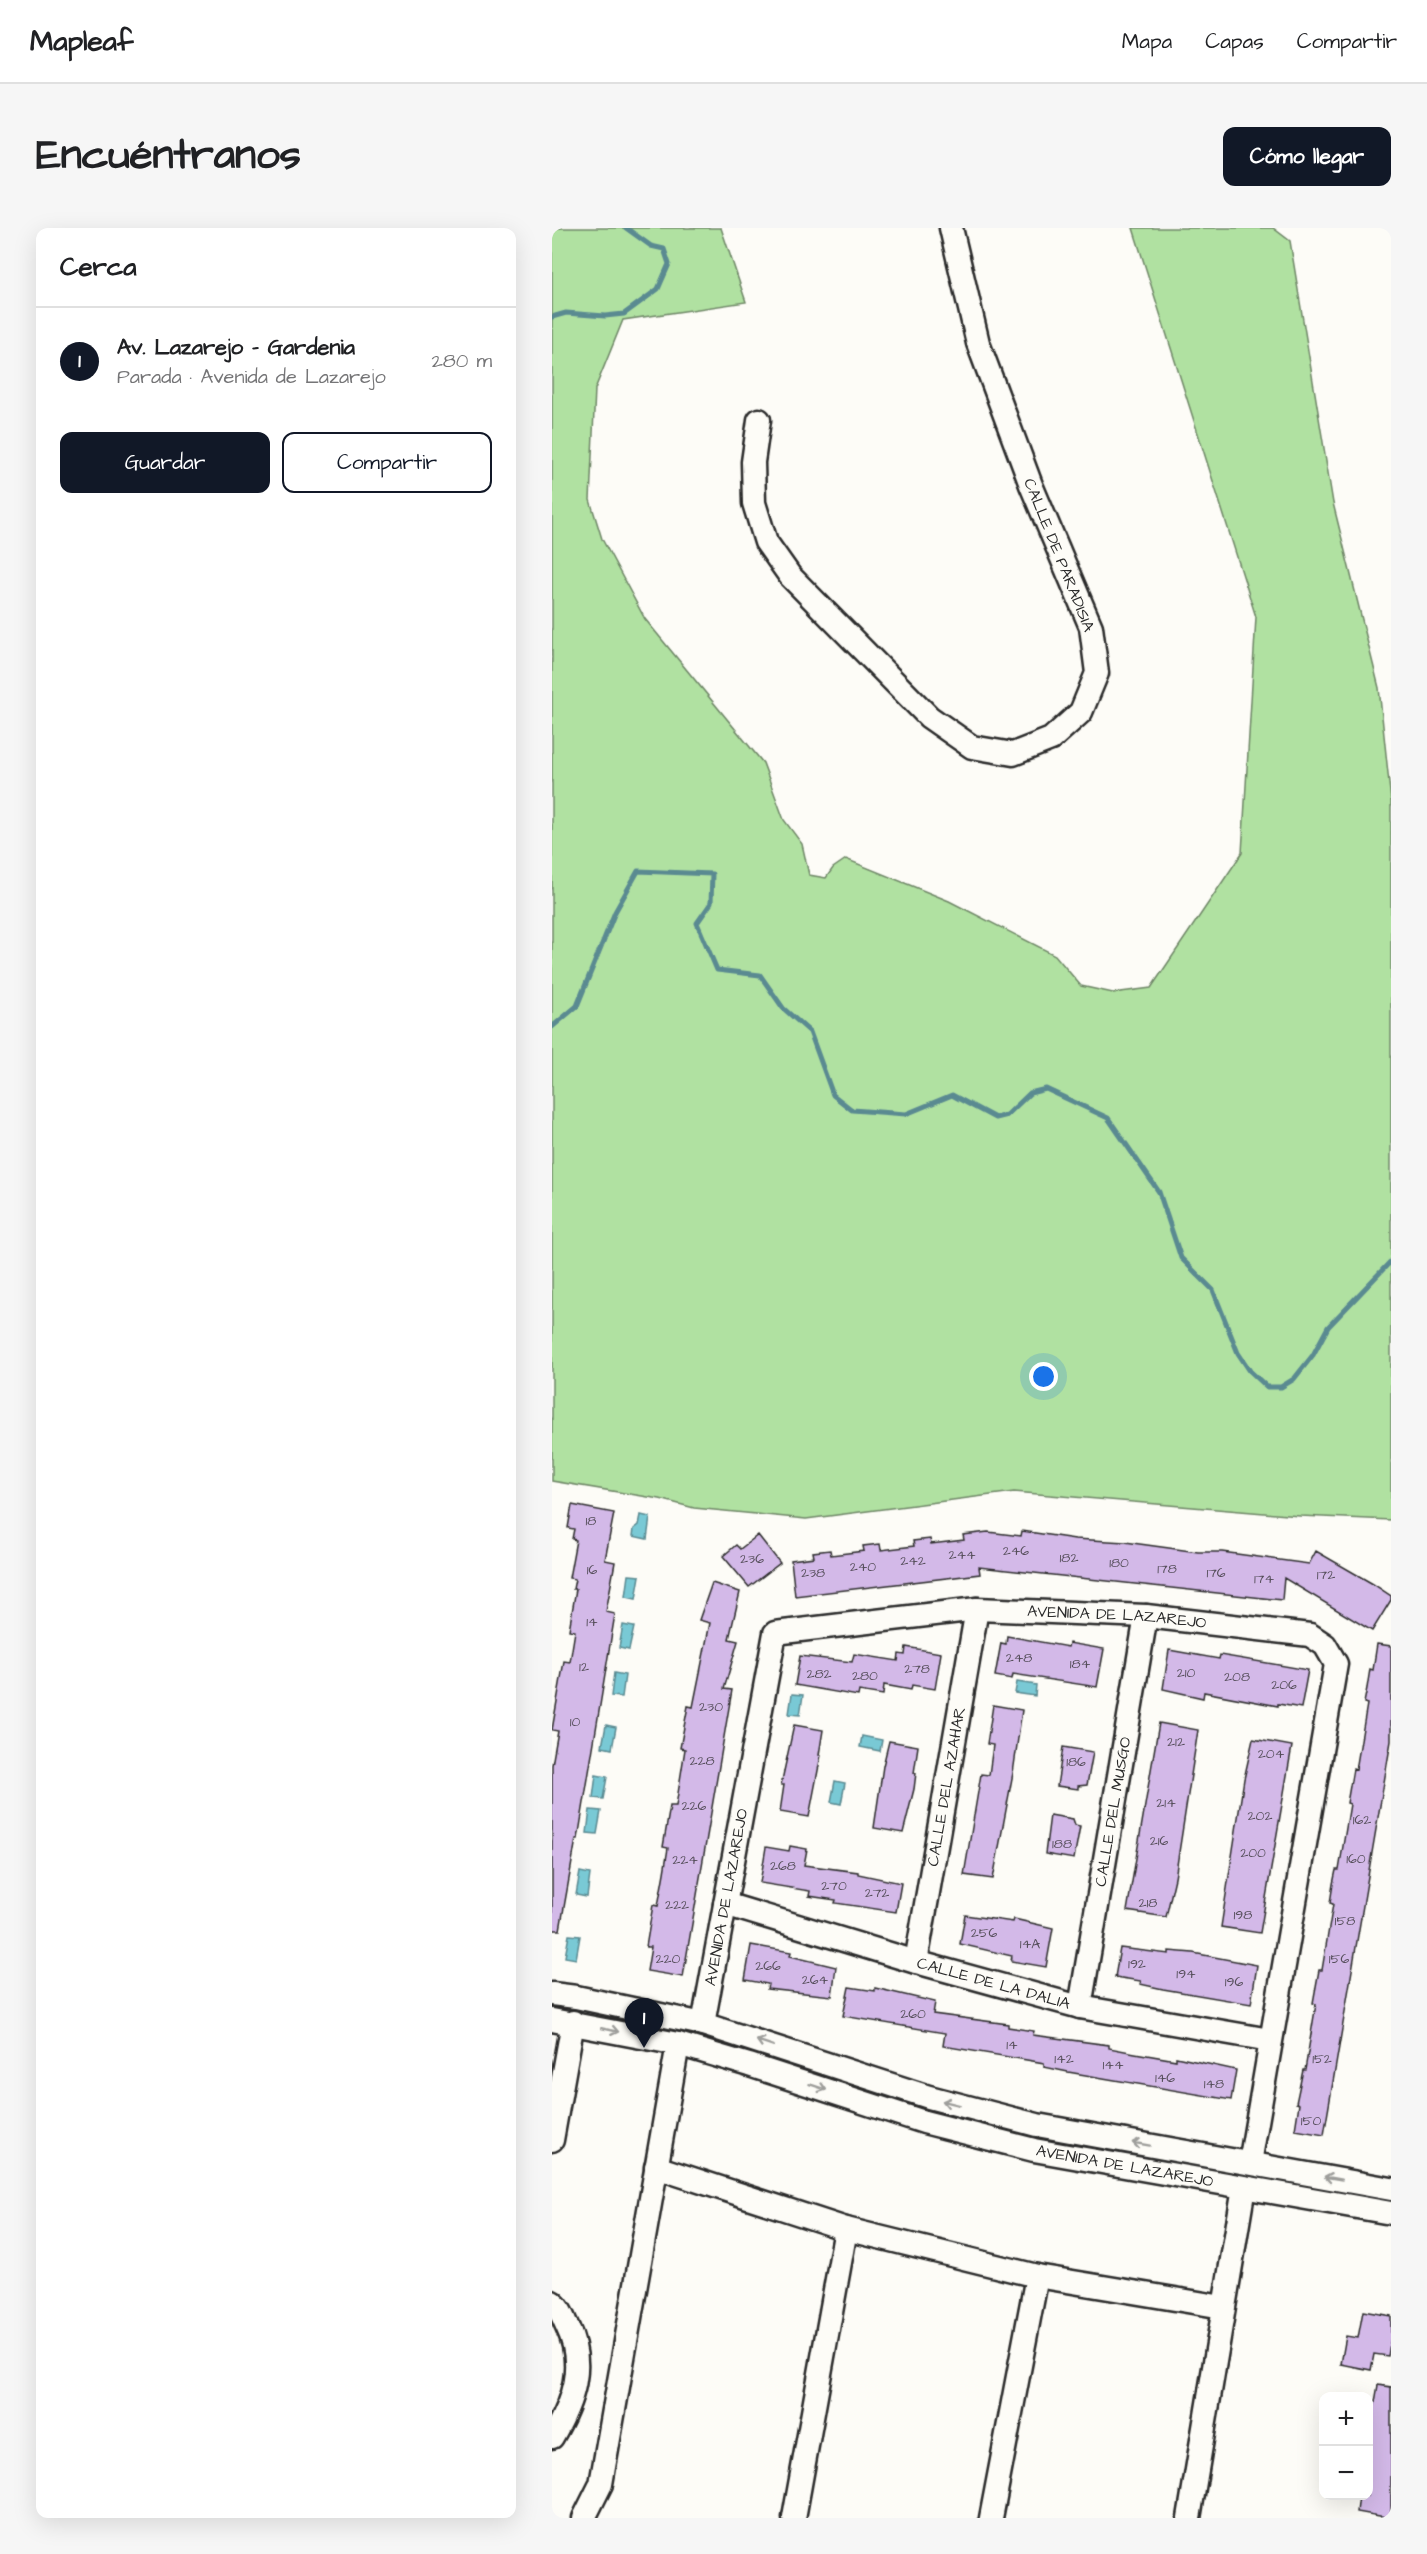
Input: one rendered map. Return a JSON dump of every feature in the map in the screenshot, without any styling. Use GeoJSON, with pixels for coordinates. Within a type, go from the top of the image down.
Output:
{"type":"FeatureCollection","features":[{"type":"Feature","properties":{"kind":"street","name":"CALLE DE PARADISIA"},"geometry":{"type":"LineString","coordinates":[[759,420],[753,462],[754,503],[766,542],[790,576],[929,717],[972,747],[1013,754],[1051,739],[1081,712],[1097,673],[1091,627],[1031,485],[978,343],[951,228]]}},
{"type":"Feature","properties":{"kind":"street","name":"AVENIDA DE LAZAREJO"},"geometry":{"type":"LineString","coordinates":[[703,2024],[775,1633],[976,1609],[1146,1616],[1310,1635],[1325,1645],[1336,1664],[1250,2163]]}},
{"type":"Feature","properties":{"kind":"street","name":"CALLE DEL AZAHAR"},"geometry":{"type":"LineString","coordinates":[[916,1962],[976,1609]]}},
{"type":"Feature","properties":{"kind":"street","name":"CALLE DEL MUSGO"},"geometry":{"type":"LineString","coordinates":[[1080,2007],[1146,1616]]}},
{"type":"Feature","properties":{"kind":"street","name":"CALLE DE LA DALIA"},"geometry":{"type":"LineString","coordinates":[[725,1904],[916,1962],[1080,2007],[1270,2040]]}},
{"type":"Feature","properties":{"kind":"street","name":"AVENIDA DE LAZAREJO"},"geometry":{"type":"LineString","coordinates":[[552,1994],[703,2024],[929,2097],[1037,2125],[1391,2189]]}},
{"type":"Feature","properties":{"kind":"street","name":"AVENIDA DE LAZAREJO"},"geometry":{"type":"LineString","coordinates":[[562,2021],[678,2044],[924,2122],[1034,2150],[1391,2213]]}},
{"type":"Feature","properties":{"kind":"street"},"geometry":{"type":"LineString","coordinates":[[552,2137],[562,2021]]}},
{"type":"Feature","properties":{"kind":"street"},"geometry":{"type":"LineString","coordinates":[[584,2518],[601,2484],[678,2044]]}},
{"type":"Feature","properties":{"kind":"street"},"geometry":{"type":"LineString","coordinates":[[656,2167],[846,2229],[1037,2276],[1223,2307]]}},
{"type":"Feature","properties":{"kind":"street"},"geometry":{"type":"LineString","coordinates":[[1189,2518],[1244,2187]]}},
{"type":"Feature","properties":{"kind":"street"},"geometry":{"type":"LineString","coordinates":[[794,2518],[846,2229]]}},
{"type":"Feature","properties":{"kind":"street"},"geometry":{"type":"LineString","coordinates":[[991,2518],[1037,2276]]}},
{"type":"Feature","properties":{"kind":"street"},"geometry":{"type":"LineString","coordinates":[[552,2302],[558,2307],[572,2337],[578,2374],[568,2410],[552,2437]]}},
{"type":"Feature","properties":{"kind":"green space"},"geometry":{"type":"Polygon","coordinates":[[[552,228],[721,228],[746,302],[623,320],[595,389],[590,500],[602,539],[645,619],[763,763],[784,820],[802,844],[809,875],[826,878],[833,868],[846,859],[949,901],[1055,955],[1081,986],[1113,993],[1151,988],[1242,853],[1256,617],[1133,228],[1273,228],[1290,241],[1333,503],[1379,688],[1391,802],[1391,1520],[1300,1516],[1014,1492],[806,1519],[694,1508],[660,1499],[552,1481],[552,228]]]}},
{"type":"Feature","properties":{"kind":"water"},"geometry":{"type":"Polygon","coordinates":[[[641,1515],[650,1517],[647,1539],[633,1536],[641,1515]]]}},
{"type":"Feature","properties":{"kind":"water"},"geometry":{"type":"Polygon","coordinates":[[[629,1575],[640,1576],[636,1599],[626,1597],[629,1575]]]}},
{"type":"Feature","properties":{"kind":"water"},"geometry":{"type":"Polygon","coordinates":[[[623,1625],[634,1627],[629,1650],[619,1648],[623,1625]]]}},
{"type":"Feature","properties":{"kind":"water"},"geometry":{"type":"Polygon","coordinates":[[[614,1673],[625,1675],[622,1697],[611,1696],[614,1673]]]}},
{"type":"Feature","properties":{"kind":"water"},"geometry":{"type":"Polygon","coordinates":[[[1017,1682],[1036,1685],[1035,1696],[1015,1693],[1017,1682]]]}},
{"type":"Feature","properties":{"kind":"water"},"geometry":{"type":"Polygon","coordinates":[[[792,1694],[803,1695],[800,1715],[789,1714],[792,1694]]]}},
{"type":"Feature","properties":{"kind":"water"},"geometry":{"type":"Polygon","coordinates":[[[606,1725],[616,1727],[612,1749],[602,1747],[606,1725]]]}},
{"type":"Feature","properties":{"kind":"water"},"geometry":{"type":"Polygon","coordinates":[[[862,1736],[882,1740],[880,1751],[860,1747],[862,1736]]]}},
{"type":"Feature","properties":{"kind":"water"},"geometry":{"type":"Polygon","coordinates":[[[596,1775],[607,1777],[603,1799],[593,1798],[596,1775]]]}},
{"type":"Feature","properties":{"kind":"water"},"geometry":{"type":"Polygon","coordinates":[[[835,1781],[845,1783],[841,1804],[831,1802],[835,1781]]]}},
{"type":"Feature","properties":{"kind":"water"},"geometry":{"type":"Polygon","coordinates":[[[590,1810],[601,1811],[597,1834],[587,1833],[590,1810]]]}},
{"type":"Feature","properties":{"kind":"water"},"geometry":{"type":"Polygon","coordinates":[[[580,1872],[590,1874],[587,1897],[576,1895],[580,1872]]]}},
{"type":"Feature","properties":{"kind":"water"},"geometry":{"type":"Polygon","coordinates":[[[569,1935],[580,1936],[576,1959],[565,1957],[569,1935]]]}},
{"type":"Feature","properties":{"kind":"building"},"geometry":{"type":"Polygon","coordinates":[[[572,1505],[614,1513],[605,1560],[615,1562],[606,1612],[615,1614],[578,1839],[576,1839],[560,1930],[552,1930],[552,1765],[558,1731],[552,1730],[564,1661],[570,1662],[575,1631],[569,1630],[576,1589],[573,1589],[575,1579],[569,1578],[576,1540],[572,1539],[574,1529],[568,1528],[572,1505]]]}},
{"type":"Feature","properties":{"kind":"building"},"geometry":{"type":"Polygon","coordinates":[[[1022,1531],[1198,1552],[1222,1552],[1309,1564],[1316,1551],[1373,1584],[1391,1596],[1391,1600],[1372,1631],[1284,1578],[1282,1600],[979,1567],[980,1574],[795,1596],[791,1560],[814,1557],[813,1552],[830,1550],[831,1555],[864,1551],[863,1546],[880,1544],[881,1550],[914,1546],[913,1541],[930,1539],[931,1544],[964,1540],[963,1535],[988,1532],[1021,1536],[1022,1531]]]}},
{"type":"Feature","properties":{"kind":"building"},"geometry":{"type":"Polygon","coordinates":[[[758,1535],[780,1563],[749,1587],[723,1556],[736,1545],[740,1549],[758,1535]]]}},
{"type":"Feature","properties":{"kind":"building"},"geometry":{"type":"Polygon","coordinates":[[[712,1583],[740,1592],[729,1639],[738,1641],[724,1689],[732,1690],[683,1977],[647,1971],[651,1947],[646,1947],[653,1905],[658,1906],[664,1873],[668,1848],[663,1847],[670,1806],[676,1806],[685,1749],[680,1748],[688,1706],[693,1707],[710,1623],[699,1620],[712,1583]]]}},
{"type":"Feature","properties":{"kind":"building"},"geometry":{"type":"Polygon","coordinates":[[[1007,1636],[1068,1647],[1069,1643],[1104,1649],[1097,1687],[1013,1674],[1012,1679],[995,1676],[1001,1643],[1006,1644],[1007,1636]]]}},
{"type":"Feature","properties":{"kind":"building"},"geometry":{"type":"Polygon","coordinates":[[[1377,1644],[1391,1646],[1391,1741],[1324,2135],[1295,2130],[1299,2104],[1296,2103],[1303,2070],[1305,2070],[1316,2004],[1313,2003],[1319,1970],[1322,1970],[1333,1904],[1330,1903],[1333,1884],[1336,1870],[1339,1870],[1350,1804],[1347,1803],[1353,1769],[1356,1770],[1367,1704],[1364,1703],[1377,1644]]]}},
{"type":"Feature","properties":{"kind":"building"},"geometry":{"type":"Polygon","coordinates":[[[906,1647],[941,1653],[935,1689],[912,1685],[911,1690],[884,1685],[883,1695],[859,1691],[858,1696],[795,1685],[800,1656],[852,1662],[854,1654],[898,1661],[899,1654],[905,1655],[906,1647]]]}},
{"type":"Feature","properties":{"kind":"building"},"geometry":{"type":"Polygon","coordinates":[[[1169,1650],[1219,1659],[1220,1655],[1308,1670],[1301,1708],[1204,1692],[1203,1698],[1163,1689],[1169,1650]]]}},
{"type":"Feature","properties":{"kind":"building"},"geometry":{"type":"Polygon","coordinates":[[[993,1705],[1022,1710],[993,1879],[964,1875],[981,1774],[989,1775],[993,1745],[987,1744],[993,1705]]]}},
{"type":"Feature","properties":{"kind":"building"},"geometry":{"type":"Polygon","coordinates":[[[1159,1723],[1198,1730],[1175,1878],[1166,1917],[1127,1911],[1159,1723]]]}},
{"type":"Feature","properties":{"kind":"building"},"geometry":{"type":"Polygon","coordinates":[[[794,1725],[823,1730],[819,1755],[821,1755],[809,1817],[780,1812],[784,1785],[781,1785],[794,1725]]]}},
{"type":"Feature","properties":{"kind":"building"},"geometry":{"type":"Polygon","coordinates":[[[1253,1739],[1292,1746],[1260,1933],[1221,1927],[1244,1779],[1253,1739]]]}},
{"type":"Feature","properties":{"kind":"building"},"geometry":{"type":"Polygon","coordinates":[[[889,1741],[918,1746],[914,1789],[903,1833],[874,1828],[889,1741]]]}},
{"type":"Feature","properties":{"kind":"building"},"geometry":{"type":"Polygon","coordinates":[[[1063,1747],[1093,1752],[1087,1785],[1078,1786],[1078,1789],[1057,1786],[1063,1747]]]}},
{"type":"Feature","properties":{"kind":"building"},"geometry":{"type":"Polygon","coordinates":[[[1050,1815],[1073,1819],[1075,1825],[1080,1826],[1074,1859],[1045,1854],[1050,1815]]]}},
{"type":"Feature","properties":{"kind":"building"},"geometry":{"type":"Polygon","coordinates":[[[790,1846],[807,1849],[804,1865],[858,1872],[858,1874],[901,1883],[896,1912],[835,1903],[836,1900],[809,1896],[810,1891],[760,1883],[766,1847],[789,1851],[790,1846]]]}},
{"type":"Feature","properties":{"kind":"building"},"geometry":{"type":"Polygon","coordinates":[[[965,1915],[1013,1922],[1014,1919],[1053,1928],[1046,1967],[1011,1961],[1012,1956],[960,1944],[965,1915]]]}},
{"type":"Feature","properties":{"kind":"building"},"geometry":{"type":"Polygon","coordinates":[[[751,1945],[791,1952],[790,1956],[836,1967],[832,1996],[767,1989],[768,1984],[745,1980],[751,1945]]]}},
{"type":"Feature","properties":{"kind":"building"},"geometry":{"type":"Polygon","coordinates":[[[1120,1948],[1169,1954],[1169,1951],[1193,1953],[1257,1965],[1251,2004],[1163,1989],[1140,1984],[1141,1981],[1115,1977],[1120,1948]]]}},
{"type":"Feature","properties":{"kind":"building"},"geometry":{"type":"Polygon","coordinates":[[[849,1987],[875,1991],[875,1988],[935,2002],[933,2014],[1008,2024],[1008,2027],[1034,2031],[1033,2035],[1109,2045],[1109,2048],[1176,2060],[1176,2057],[1236,2070],[1231,2100],[1068,2072],[1044,2067],[1044,2063],[943,2046],[945,2033],[843,2016],[849,1987]]]}},
{"type":"Feature","properties":{"kind":"building"},"geometry":{"type":"Polygon","coordinates":[[[1363,2311],[1391,2316],[1388,2356],[1374,2354],[1371,2370],[1341,2364],[1346,2336],[1358,2338],[1363,2311]]]}},
{"type":"Feature","properties":{"kind":"building"},"geometry":{"type":"Polygon","coordinates":[[[1378,2385],[1391,2387],[1391,2518],[1357,2512],[1358,2500],[1373,2500],[1373,2413],[1378,2385]]]}},
{"type":"Feature","properties":{"kind":"waterway"},"geometry":{"type":"LineString","coordinates":[[552,317],[566,313],[605,316],[624,314],[658,289],[669,264],[664,249],[651,246],[626,228]]}},
{"type":"Feature","properties":{"kind":"waterway"},"geometry":{"type":"LineString","coordinates":[[552,1027],[577,1006],[615,912],[638,871],[712,874],[711,903],[697,923],[717,970],[760,975],[783,1008],[810,1032],[833,1095],[852,1110],[906,1114],[952,1095],[995,1118],[1007,1115],[1030,1093],[1046,1089],[1108,1118],[1159,1192],[1181,1258],[1213,1290],[1238,1353],[1250,1371],[1267,1387],[1281,1387],[1294,1379],[1313,1355],[1328,1327],[1391,1261]]}},
{"type":"Feature","properties":{"kind":"place","name":"Av. Lazarejo - Gardenia"},"geometry":{"type":"Point","coordinates":[644,2048]}}]}
